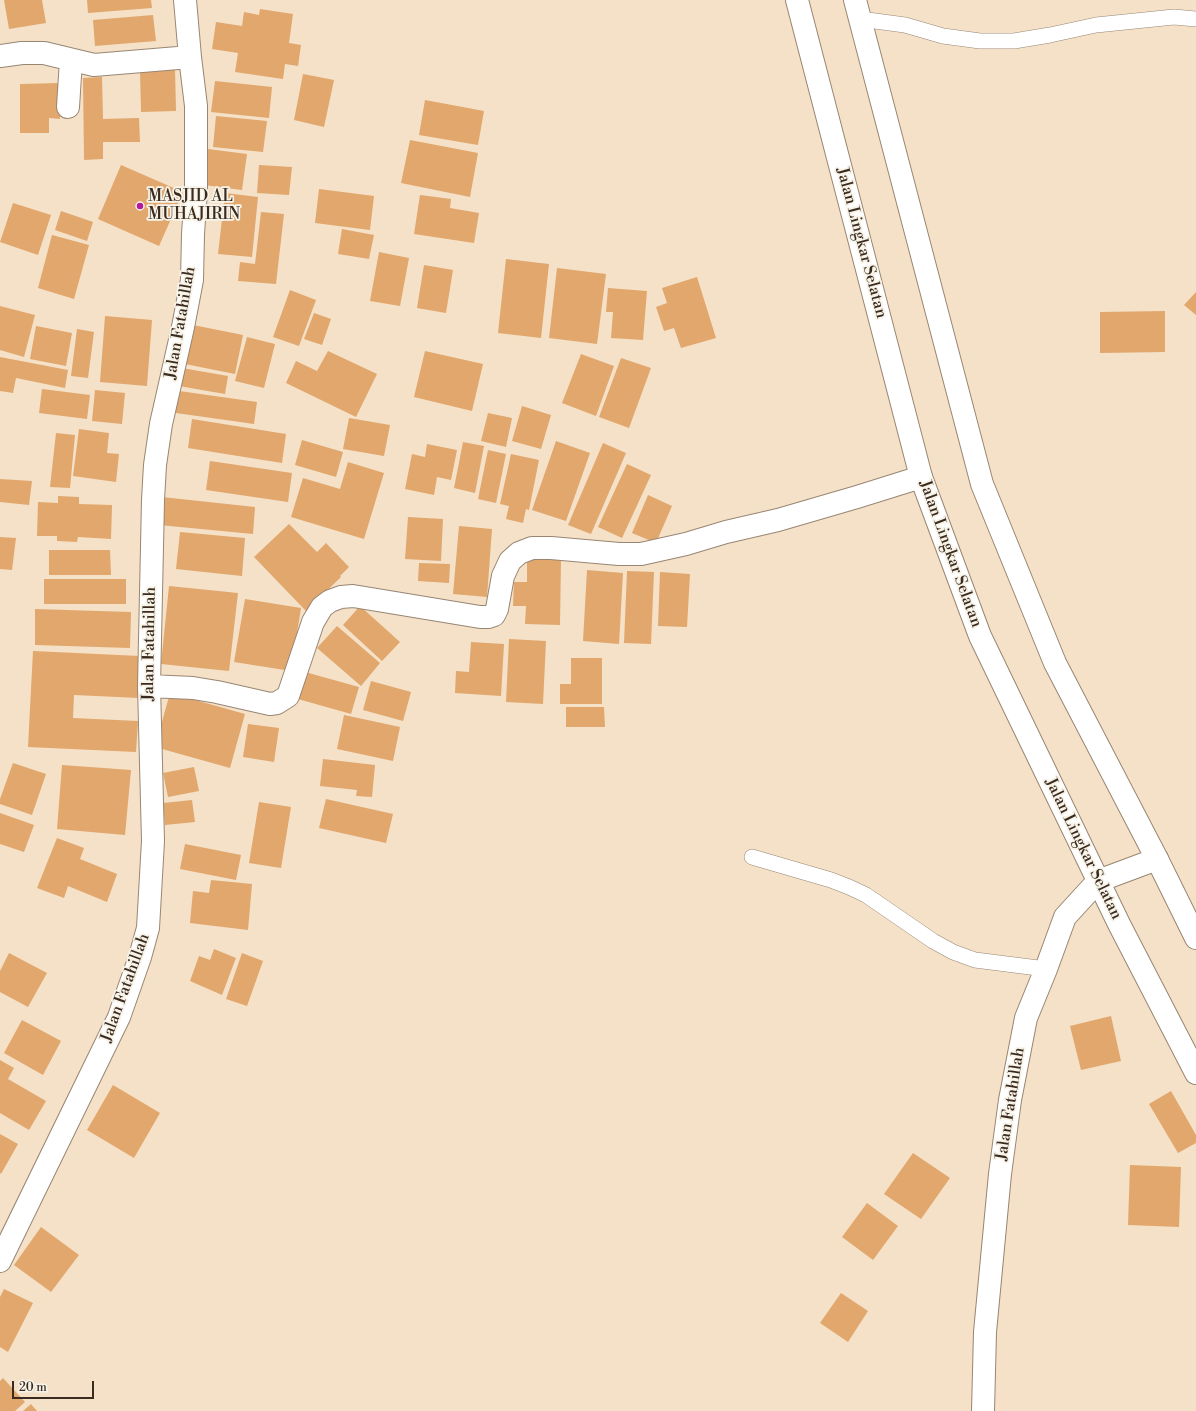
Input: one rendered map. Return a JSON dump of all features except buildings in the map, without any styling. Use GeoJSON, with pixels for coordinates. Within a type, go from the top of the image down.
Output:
{"type":"FeatureCollection","features":[{"type":"Feature","properties":{"kind":"main road","name":"Jalan Fatahillah"},"geometry":{"type":"LineString","coordinates":[[0,1260],[118,1018],[140,957],[148,928],[153,841],[149,686],[153,500],[161,424],[192,280],[196,190],[196,106],[185,0]]}},
{"type":"Feature","properties":{"kind":"main road","name":"Jalan Lingkar Selatan"},"geometry":{"type":"LineString","coordinates":[[797,0],[922,477],[980,636],[1098,881],[1196,1073]]}},
{"type":"Feature","properties":{"kind":"main road"},"geometry":{"type":"LineString","coordinates":[[858,10],[982,484],[1055,663],[1157,859],[1196,938]]}},
{"type":"Feature","properties":{"kind":"main road"},"geometry":{"type":"LineString","coordinates":[[0,56],[22,53],[44,53],[94,65],[190,57]]}},
{"type":"Feature","properties":{"kind":"main road"},"geometry":{"type":"LineString","coordinates":[[68,107],[71,60]]}},
{"type":"Feature","properties":{"kind":"main road"},"geometry":{"type":"LineString","coordinates":[[149,686],[170,686],[217,692],[260,702],[277,703],[288,696],[313,622],[322,608],[330,601],[341,597],[353,596],[480,617],[488,617],[494,615],[497,609],[503,576],[510,562],[519,553],[532,548],[551,548],[619,554],[641,554],[778,520],[922,477]]}},
{"type":"Feature","properties":{"kind":"main road","name":"Jalan Fatahillah"},"geometry":{"type":"LineString","coordinates":[[983,1411],[985,1332],[1000,1174],[1010,1100],[1026,1018],[1065,917],[1098,881],[1157,859]]}},
{"type":"Feature","properties":{"kind":"lane"},"geometry":{"type":"LineString","coordinates":[[858,10],[943,36],[980,41],[1014,41],[1096,26],[1174,17],[1196,19]]}},
{"type":"Feature","properties":{"kind":"lane"},"geometry":{"type":"LineString","coordinates":[[752,857],[831,880],[849,887],[872,899],[953,952],[975,960],[1046,969]]}},
{"type":"Feature","properties":{"kind":"place","name":"MASJID AL MUHAJIRIN"},"geometry":{"type":"Point","coordinates":[140,206]}}]}
